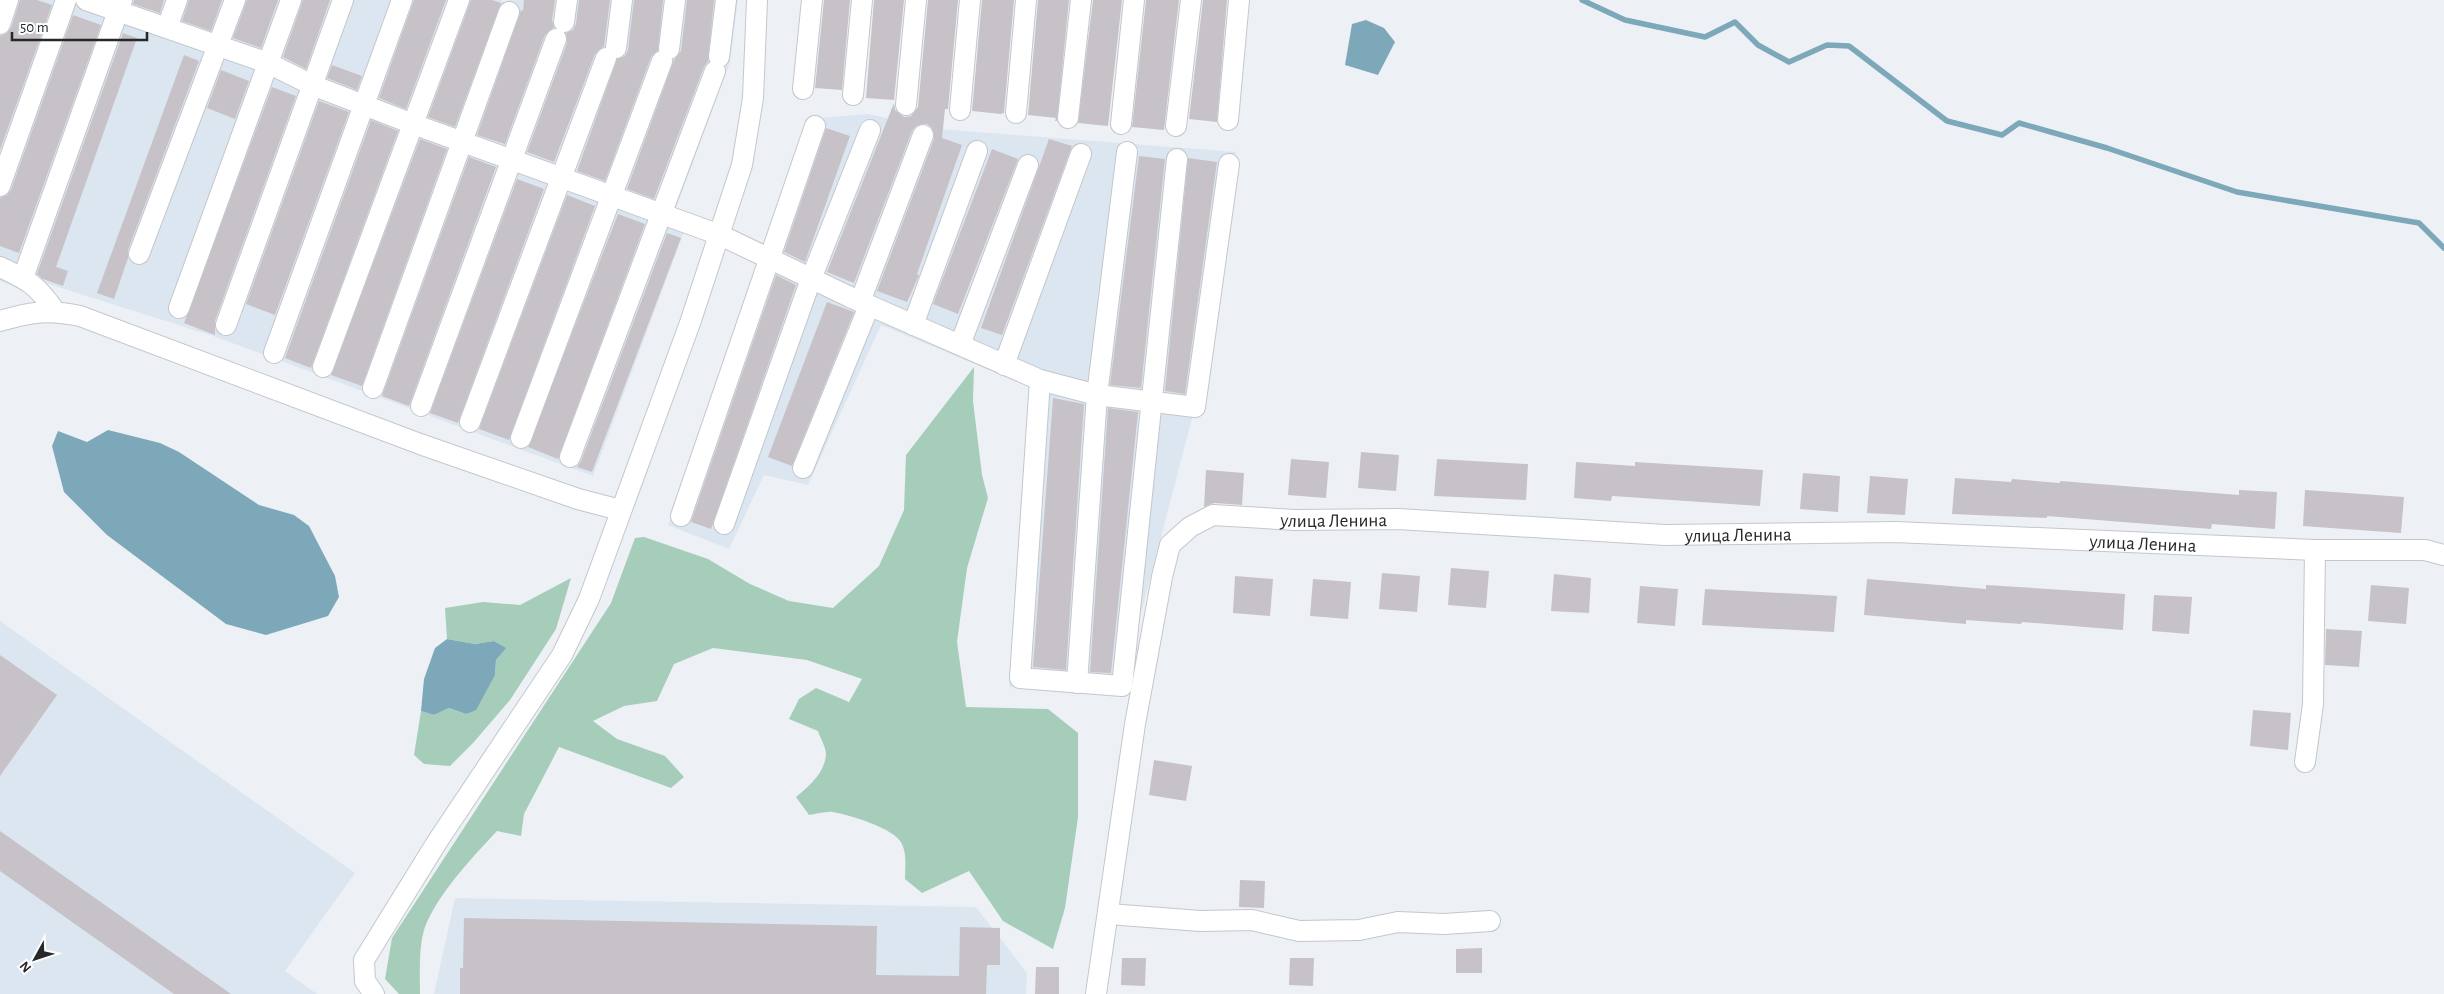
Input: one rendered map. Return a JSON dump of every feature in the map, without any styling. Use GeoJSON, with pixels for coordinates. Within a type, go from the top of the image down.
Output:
{"type":"FeatureCollection","features":[{"type":"Feature","properties":{"kind":"street"},"geometry":{"type":"LineString","coordinates":[[0,24],[8,0]]}},
{"type":"Feature","properties":{"kind":"street"},"geometry":{"type":"LineString","coordinates":[[0,186],[66,0]]}},
{"type":"Feature","properties":{"kind":"street"},"geometry":{"type":"LineString","coordinates":[[86,0],[120,6],[167,28],[268,64],[312,86],[720,235],[864,304],[1040,380],[1098,395],[1152,403],[1195,406],[1229,164]]}},
{"type":"Feature","properties":{"kind":"street"},"geometry":{"type":"LineString","coordinates":[[167,28],[177,0]]}},
{"type":"Feature","properties":{"kind":"street"},"geometry":{"type":"LineString","coordinates":[[139,254],[235,0]]}},
{"type":"Feature","properties":{"kind":"street"},"geometry":{"type":"LineString","coordinates":[[179,308],[291,0]]}},
{"type":"Feature","properties":{"kind":"street"},"geometry":{"type":"LineString","coordinates":[[226,325],[343,0]]}},
{"type":"Feature","properties":{"kind":"street"},"geometry":{"type":"LineString","coordinates":[[274,353],[402,0]]}},
{"type":"Feature","properties":{"kind":"street"},"geometry":{"type":"LineString","coordinates":[[323,367],[459,0]]}},
{"type":"Feature","properties":{"kind":"street"},"geometry":{"type":"LineString","coordinates":[[421,406],[560,31],[567,0]]}},
{"type":"Feature","properties":{"kind":"street"},"geometry":{"type":"LineString","coordinates":[[470,422],[561,177],[611,53],[622,0]]}},
{"type":"Feature","properties":{"kind":"street"},"geometry":{"type":"LineString","coordinates":[[521,438],[666,55],[675,0]]}},
{"type":"Feature","properties":{"kind":"street"},"geometry":{"type":"LineString","coordinates":[[570,457],[717,64],[726,0]]}},
{"type":"Feature","properties":{"kind":"street"},"geometry":{"type":"LineString","coordinates":[[374,994],[365,981],[364,960],[438,842],[562,655],[589,599],[620,510],[690,324],[742,165],[751,108],[757,0]]}},
{"type":"Feature","properties":{"kind":"street"},"geometry":{"type":"LineString","coordinates":[[803,89],[812,0]]}},
{"type":"Feature","properties":{"kind":"street"},"geometry":{"type":"LineString","coordinates":[[853,94],[862,0]]}},
{"type":"Feature","properties":{"kind":"street"},"geometry":{"type":"LineString","coordinates":[[906,105],[916,0]]}},
{"type":"Feature","properties":{"kind":"street"},"geometry":{"type":"LineString","coordinates":[[960,110],[970,0]]}},
{"type":"Feature","properties":{"kind":"street"},"geometry":{"type":"LineString","coordinates":[[1016,113],[1026,0]]}},
{"type":"Feature","properties":{"kind":"street"},"geometry":{"type":"LineString","coordinates":[[1068,118],[1081,0]]}},
{"type":"Feature","properties":{"kind":"street"},"geometry":{"type":"LineString","coordinates":[[1121,124],[1134,0]]}},
{"type":"Feature","properties":{"kind":"street"},"geometry":{"type":"LineString","coordinates":[[1176,126],[1191,0]]}},
{"type":"Feature","properties":{"kind":"street"},"geometry":{"type":"LineString","coordinates":[[1228,120],[1239,0]]}},
{"type":"Feature","properties":{"kind":"street"},"geometry":{"type":"LineString","coordinates":[[23,278],[120,6]]}},
{"type":"Feature","properties":{"kind":"street"},"geometry":{"type":"LineString","coordinates":[[373,388],[509,12]]}},
{"type":"Feature","properties":{"kind":"street"},"geometry":{"type":"LineString","coordinates":[[681,516],[815,126]]}},
{"type":"Feature","properties":{"kind":"street"},"geometry":{"type":"LineString","coordinates":[[724,524],[810,279],[870,130]]}},
{"type":"Feature","properties":{"kind":"street"},"geometry":{"type":"LineString","coordinates":[[803,468],[864,304],[923,135]]}},
{"type":"Feature","properties":{"kind":"street"},"geometry":{"type":"LineString","coordinates":[[913,325],[978,151]]}},
{"type":"Feature","properties":{"kind":"street"},"geometry":{"type":"LineString","coordinates":[[1077,683],[1098,395],[1127,152]]}},
{"type":"Feature","properties":{"kind":"street"},"geometry":{"type":"LineString","coordinates":[[1004,365],[1081,154]]}},
{"type":"Feature","properties":{"kind":"street"},"geometry":{"type":"LineString","coordinates":[[1040,380],[1020,678],[1122,686],[1177,159]]}},
{"type":"Feature","properties":{"kind":"street"},"geometry":{"type":"LineString","coordinates":[[960,345],[1028,165]]}},
{"type":"Feature","properties":{"kind":"street"},"geometry":{"type":"LineString","coordinates":[[0,267],[23,278],[41,291],[54,310]]}},
{"type":"Feature","properties":{"kind":"street"},"geometry":{"type":"LineString","coordinates":[[0,321],[26,314],[54,310],[80,316],[420,444],[578,499],[620,510]]}},
{"type":"Feature","properties":{"kind":"street","name":"улица Ленина"},"geometry":{"type":"LineString","coordinates":[[1108,914],[1135,724],[1162,577],[1170,545],[1190,527],[1213,515],[1295,520],[1398,519],[1665,535],[1896,532],[2315,550],[2425,550],[2444,554]]}},
{"type":"Feature","properties":{"kind":"street"},"geometry":{"type":"LineString","coordinates":[[2305,762],[2313,704],[2315,550]]}},
{"type":"Feature","properties":{"kind":"street"},"geometry":{"type":"LineString","coordinates":[[1096,994],[1108,914],[1200,921],[1252,920],[1299,931],[1359,930],[1398,922],[1444,924],[1490,921]]}},
{"type":"Feature","properties":{"kind":"shaded area"},"geometry":{"type":"Polygon","coordinates":[[[0,0],[502,0],[503,4],[507,5],[508,0],[738,0],[730,62],[676,208],[684,232],[593,476],[213,336],[36,280],[15,286],[0,281],[0,0]]]}},
{"type":"Feature","properties":{"kind":"shaded area"},"geometry":{"type":"Polygon","coordinates":[[[868,114],[938,129],[1236,152],[1195,407],[1122,686],[1009,687],[1031,387],[881,325],[808,485],[764,475],[729,549],[668,525],[808,119],[868,114]]]}},
{"type":"Feature","properties":{"kind":"shaded area"},"geometry":{"type":"Polygon","coordinates":[[[0,621],[355,873],[285,971],[317,994],[0,994],[0,621]]]}},
{"type":"Feature","properties":{"kind":"shaded area"},"geometry":{"type":"Polygon","coordinates":[[[455,898],[976,907],[1027,973],[1026,994],[434,994],[455,898]]]}},
{"type":"Feature","properties":{"kind":"green space"},"geometry":{"type":"Polygon","coordinates":[[[974,367],[973,401],[982,475],[988,498],[967,568],[957,642],[966,707],[1048,709],[1078,733],[1078,817],[1065,908],[1053,949],[1003,921],[969,871],[922,893],[905,879],[905,852],[898,838],[871,823],[850,816],[833,812],[809,815],[796,797],[811,784],[819,773],[823,767],[826,754],[818,731],[789,719],[799,699],[816,688],[849,702],[862,679],[807,660],[713,648],[674,664],[657,701],[624,706],[593,721],[617,739],[665,756],[684,777],[671,788],[559,747],[524,814],[521,836],[497,831],[459,874],[434,909],[422,938],[420,994],[399,994],[385,979],[392,938],[611,603],[635,538],[644,537],[708,559],[750,584],[789,601],[833,608],[879,566],[904,510],[906,455],[974,367]]]}},
{"type":"Feature","properties":{"kind":"green space"},"geometry":{"type":"Polygon","coordinates":[[[571,578],[556,629],[510,700],[473,743],[450,766],[424,764],[414,755],[421,711],[434,715],[449,708],[466,714],[495,675],[496,660],[505,648],[494,641],[475,644],[447,639],[445,608],[483,602],[520,605],[571,578]]]}},
{"type":"Feature","properties":{"kind":"water"},"geometry":{"type":"Polygon","coordinates":[[[1366,20],[1384,28],[1395,42],[1378,75],[1345,65],[1352,24],[1366,20]]]}},
{"type":"Feature","properties":{"kind":"water"},"geometry":{"type":"Polygon","coordinates":[[[108,430],[160,443],[179,452],[259,505],[294,515],[309,526],[335,576],[339,597],[328,616],[266,635],[226,624],[107,535],[64,492],[52,446],[58,431],[87,442],[108,430]]]}},
{"type":"Feature","properties":{"kind":"water"},"geometry":{"type":"Polygon","coordinates":[[[447,639],[475,644],[494,641],[506,648],[496,660],[495,675],[476,710],[466,714],[449,708],[434,715],[421,711],[424,679],[435,648],[447,639]]]}},
{"type":"Feature","properties":{"kind":"building"},"geometry":{"type":"Polygon","coordinates":[[[20,0],[37,0],[52,5],[0,150],[0,36],[7,33],[11,28],[20,0]]]}},
{"type":"Feature","properties":{"kind":"building"},"geometry":{"type":"Polygon","coordinates":[[[134,0],[164,0],[160,13],[133,4],[134,0]]]}},
{"type":"Feature","properties":{"kind":"building"},"geometry":{"type":"Polygon","coordinates":[[[189,0],[222,0],[211,31],[182,21],[189,0]]]}},
{"type":"Feature","properties":{"kind":"building"},"geometry":{"type":"Polygon","coordinates":[[[247,0],[278,0],[261,48],[233,38],[247,0]]]}},
{"type":"Feature","properties":{"kind":"building"},"geometry":{"type":"Polygon","coordinates":[[[303,0],[330,0],[306,69],[283,57],[303,0]]]}},
{"type":"Feature","properties":{"kind":"building"},"geometry":{"type":"Polygon","coordinates":[[[414,0],[446,0],[406,109],[379,98],[414,0]]]}},
{"type":"Feature","properties":{"kind":"building"},"geometry":{"type":"Polygon","coordinates":[[[471,0],[492,0],[501,3],[455,127],[428,117],[471,0]]]}},
{"type":"Feature","properties":{"kind":"building"},"geometry":{"type":"Polygon","coordinates":[[[524,0],[555,0],[552,20],[554,27],[545,35],[505,144],[477,135],[521,10],[523,11],[524,0]]]}},
{"type":"Feature","properties":{"kind":"building"},"geometry":{"type":"Polygon","coordinates":[[[579,0],[610,0],[604,46],[595,54],[554,162],[527,152],[567,43],[566,33],[573,30],[576,24],[579,0]]]}},
{"type":"Feature","properties":{"kind":"building"},"geometry":{"type":"Polygon","coordinates":[[[634,0],[663,0],[658,50],[651,57],[605,181],[577,171],[617,59],[625,56],[628,50],[634,0]]]}},
{"type":"Feature","properties":{"kind":"building"},"geometry":{"type":"Polygon","coordinates":[[[687,0],[714,0],[708,61],[704,67],[654,199],[627,189],[674,60],[681,51],[687,0]]]}},
{"type":"Feature","properties":{"kind":"building"},"geometry":{"type":"Polygon","coordinates":[[[824,0],[850,0],[842,90],[815,88],[824,0]]]}},
{"type":"Feature","properties":{"kind":"building"},"geometry":{"type":"Polygon","coordinates":[[[874,0],[904,0],[894,100],[866,98],[874,0]]]}},
{"type":"Feature","properties":{"kind":"building"},"geometry":{"type":"Polygon","coordinates":[[[928,0],[958,0],[948,109],[945,109],[942,138],[962,145],[917,274],[919,275],[907,302],[877,291],[934,139],[932,128],[927,124],[916,126],[912,131],[854,283],[827,272],[894,103],[895,110],[904,117],[911,116],[918,107],[928,0]]]}},
{"type":"Feature","properties":{"kind":"building"},"geometry":{"type":"Polygon","coordinates":[[[982,0],[1014,0],[1004,113],[1001,114],[972,111],[982,0]]]}},
{"type":"Feature","properties":{"kind":"building"},"geometry":{"type":"Polygon","coordinates":[[[1038,0],[1069,0],[1057,121],[1055,121],[1056,118],[1028,115],[1038,0]]]}},
{"type":"Feature","properties":{"kind":"building"},"geometry":{"type":"Polygon","coordinates":[[[1093,0],[1122,0],[1108,126],[1078,123],[1093,0]]]}},
{"type":"Feature","properties":{"kind":"building"},"geometry":{"type":"Polygon","coordinates":[[[1146,0],[1179,0],[1164,130],[1132,127],[1146,0]]]}},
{"type":"Feature","properties":{"kind":"building"},"geometry":{"type":"Polygon","coordinates":[[[1203,0],[1227,0],[1217,122],[1189,119],[1203,0]]]}},
{"type":"Feature","properties":{"kind":"building"},"geometry":{"type":"Polygon","coordinates":[[[73,15],[101,25],[19,253],[0,246],[0,198],[7,195],[11,190],[73,15]]]}},
{"type":"Feature","properties":{"kind":"building"},"geometry":{"type":"Polygon","coordinates":[[[123,33],[137,38],[56,267],[68,271],[63,286],[43,279],[37,274],[123,33]]]}},
{"type":"Feature","properties":{"kind":"building"},"geometry":{"type":"Polygon","coordinates":[[[184,55],[199,61],[128,250],[128,258],[114,299],[97,293],[184,55]]]}},
{"type":"Feature","properties":{"kind":"building"},"geometry":{"type":"Polygon","coordinates":[[[332,65],[362,76],[357,90],[327,78],[332,65]]]}},
{"type":"Feature","properties":{"kind":"building"},"geometry":{"type":"Polygon","coordinates":[[[221,70],[249,81],[235,119],[207,108],[221,70]]]}},
{"type":"Feature","properties":{"kind":"building"},"geometry":{"type":"Polygon","coordinates":[[[272,87],[296,96],[215,321],[215,335],[184,323],[272,87]]]}},
{"type":"Feature","properties":{"kind":"building"},"geometry":{"type":"Polygon","coordinates":[[[319,101],[349,112],[275,315],[246,304],[319,101]]]}},
{"type":"Feature","properties":{"kind":"building"},"geometry":{"type":"Polygon","coordinates":[[[371,120],[398,131],[311,368],[285,358],[371,120]]]}},
{"type":"Feature","properties":{"kind":"building"},"geometry":{"type":"Polygon","coordinates":[[[826,128],[850,136],[805,262],[784,252],[826,128]]]}},
{"type":"Feature","properties":{"kind":"building"},"geometry":{"type":"Polygon","coordinates":[[[420,139],[447,149],[362,386],[331,375],[420,139]]]}},
{"type":"Feature","properties":{"kind":"building"},"geometry":{"type":"Polygon","coordinates":[[[1049,139],[1072,146],[1002,335],[981,328],[1049,139]]]}},
{"type":"Feature","properties":{"kind":"building"},"geometry":{"type":"Polygon","coordinates":[[[992,149],[1018,159],[958,314],[933,304],[992,149]]]}},
{"type":"Feature","properties":{"kind":"building"},"geometry":{"type":"Polygon","coordinates":[[[1139,156],[1165,159],[1141,388],[1110,385],[1139,156]]]}},
{"type":"Feature","properties":{"kind":"building"},"geometry":{"type":"Polygon","coordinates":[[[469,157],[496,167],[409,406],[382,396],[469,157]]]}},
{"type":"Feature","properties":{"kind":"building"},"geometry":{"type":"Polygon","coordinates":[[[1188,158],[1217,162],[1185,394],[1165,391],[1188,158]]]}},
{"type":"Feature","properties":{"kind":"building"},"geometry":{"type":"Polygon","coordinates":[[[517,179],[544,189],[458,423],[430,413],[517,179]]]}},
{"type":"Feature","properties":{"kind":"building"},"geometry":{"type":"Polygon","coordinates":[[[567,195],[595,206],[509,440],[479,429],[567,195]]]}},
{"type":"Feature","properties":{"kind":"building"},"geometry":{"type":"Polygon","coordinates":[[[618,214],[645,224],[558,459],[528,447],[618,214]]]}},
{"type":"Feature","properties":{"kind":"building"},"geometry":{"type":"Polygon","coordinates":[[[667,233],[681,238],[592,472],[577,467],[581,461],[667,233]]]}},
{"type":"Feature","properties":{"kind":"building"},"geometry":{"type":"Polygon","coordinates":[[[776,275],[796,285],[711,529],[691,522],[776,275]]]}},
{"type":"Feature","properties":{"kind":"building"},"geometry":{"type":"Polygon","coordinates":[[[827,302],[854,312],[792,466],[768,457],[827,302]]]}},
{"type":"Feature","properties":{"kind":"building"},"geometry":{"type":"Polygon","coordinates":[[[1053,398],[1084,404],[1066,670],[1033,667],[1053,398]]]}},
{"type":"Feature","properties":{"kind":"building"},"geometry":{"type":"Polygon","coordinates":[[[1108,408],[1138,412],[1111,673],[1090,672],[1108,408]]]}},
{"type":"Feature","properties":{"kind":"building"},"geometry":{"type":"Polygon","coordinates":[[[1361,452],[1399,455],[1396,491],[1358,488],[1361,452]]]}},
{"type":"Feature","properties":{"kind":"building"},"geometry":{"type":"Polygon","coordinates":[[[1291,459],[1329,462],[1326,498],[1288,495],[1291,459]]]}},
{"type":"Feature","properties":{"kind":"building"},"geometry":{"type":"Polygon","coordinates":[[[1437,459],[1528,464],[1526,500],[1434,496],[1437,459]]]}},
{"type":"Feature","properties":{"kind":"building"},"geometry":{"type":"Polygon","coordinates":[[[1576,462],[1635,466],[1635,462],[1763,470],[1760,506],[1612,496],[1611,501],[1574,498],[1576,462]]]}},
{"type":"Feature","properties":{"kind":"building"},"geometry":{"type":"Polygon","coordinates":[[[1206,470],[1244,473],[1242,505],[1214,503],[1204,507],[1206,470]]]}},
{"type":"Feature","properties":{"kind":"building"},"geometry":{"type":"Polygon","coordinates":[[[1803,473],[1840,476],[1838,512],[1800,509],[1803,473]]]}},
{"type":"Feature","properties":{"kind":"building"},"geometry":{"type":"Polygon","coordinates":[[[1870,476],[1908,479],[1905,515],[1867,513],[1870,476]]]}},
{"type":"Feature","properties":{"kind":"building"},"geometry":{"type":"Polygon","coordinates":[[[1955,478],[2011,482],[2012,479],[2060,483],[2060,481],[2239,495],[2239,490],[2277,492],[2275,529],[2212,524],[2211,529],[2047,516],[2047,518],[1952,514],[1955,478]]]}},
{"type":"Feature","properties":{"kind":"building"},"geometry":{"type":"Polygon","coordinates":[[[2305,490],[2404,497],[2401,533],[2303,526],[2305,490]]]}},
{"type":"Feature","properties":{"kind":"building"},"geometry":{"type":"Polygon","coordinates":[[[1451,568],[1489,571],[1486,608],[1448,605],[1451,568]]]}},
{"type":"Feature","properties":{"kind":"building"},"geometry":{"type":"Polygon","coordinates":[[[1382,573],[1420,576],[1417,612],[1379,609],[1382,573]]]}},
{"type":"Feature","properties":{"kind":"building"},"geometry":{"type":"Polygon","coordinates":[[[1554,574],[1591,578],[1589,613],[1551,611],[1554,574]]]}},
{"type":"Feature","properties":{"kind":"building"},"geometry":{"type":"Polygon","coordinates":[[[1235,576],[1273,579],[1270,616],[1233,613],[1235,576]]]}},
{"type":"Feature","properties":{"kind":"building"},"geometry":{"type":"Polygon","coordinates":[[[1313,579],[1351,582],[1348,619],[1310,616],[1313,579]]]}},
{"type":"Feature","properties":{"kind":"building"},"geometry":{"type":"Polygon","coordinates":[[[1867,579],[1986,589],[1986,585],[2125,594],[2123,630],[2022,622],[2021,624],[1966,620],[1966,624],[1864,615],[1867,579]]]}},
{"type":"Feature","properties":{"kind":"building"},"geometry":{"type":"Polygon","coordinates":[[[2371,585],[2409,588],[2406,624],[2368,621],[2371,585]]]}},
{"type":"Feature","properties":{"kind":"building"},"geometry":{"type":"Polygon","coordinates":[[[1640,586],[1678,589],[1675,626],[1637,623],[1640,586]]]}},
{"type":"Feature","properties":{"kind":"building"},"geometry":{"type":"Polygon","coordinates":[[[1705,589],[1837,596],[1834,632],[1702,625],[1705,589]]]}},
{"type":"Feature","properties":{"kind":"building"},"geometry":{"type":"Polygon","coordinates":[[[2154,595],[2192,597],[2189,634],[2152,631],[2154,595]]]}},
{"type":"Feature","properties":{"kind":"building"},"geometry":{"type":"Polygon","coordinates":[[[2326,629],[2362,631],[2359,667],[2325,665],[2326,629]]]}},
{"type":"Feature","properties":{"kind":"building"},"geometry":{"type":"Polygon","coordinates":[[[0,655],[57,695],[0,776],[0,655]]]}},
{"type":"Feature","properties":{"kind":"building"},"geometry":{"type":"Polygon","coordinates":[[[2253,710],[2291,713],[2288,750],[2250,746],[2253,710]]]}},
{"type":"Feature","properties":{"kind":"building"},"geometry":{"type":"Polygon","coordinates":[[[1154,760],[1192,766],[1186,801],[1149,795],[1154,760]]]}},
{"type":"Feature","properties":{"kind":"building"},"geometry":{"type":"Polygon","coordinates":[[[0,831],[231,994],[174,994],[0,871],[0,831]]]}},
{"type":"Feature","properties":{"kind":"building"},"geometry":{"type":"Polygon","coordinates":[[[1240,880],[1265,881],[1264,908],[1239,907],[1240,880]]]}},
{"type":"Feature","properties":{"kind":"building"},"geometry":{"type":"Polygon","coordinates":[[[464,918],[877,926],[876,975],[959,976],[960,927],[1000,928],[1000,965],[987,965],[986,994],[460,994],[460,968],[463,968],[464,918]]]}},
{"type":"Feature","properties":{"kind":"building"},"geometry":{"type":"Polygon","coordinates":[[[1482,948],[1482,973],[1456,973],[1456,949],[1482,948]]]}},
{"type":"Feature","properties":{"kind":"building"},"geometry":{"type":"Polygon","coordinates":[[[1122,958],[1146,958],[1145,986],[1121,985],[1122,958]]]}},
{"type":"Feature","properties":{"kind":"building"},"geometry":{"type":"Polygon","coordinates":[[[1290,958],[1314,958],[1313,986],[1289,985],[1290,958]]]}},
{"type":"Feature","properties":{"kind":"building"},"geometry":{"type":"Polygon","coordinates":[[[1036,967],[1059,967],[1059,994],[1035,994],[1036,967]]]}},
{"type":"Feature","properties":{"kind":"waterway"},"geometry":{"type":"LineString","coordinates":[[1582,0],[1625,20],[1705,37],[1735,22],[1758,45],[1789,62],[1827,45],[1849,46],[1947,121],[2002,135],[2019,123],[2107,148],[2237,192],[2419,223],[2444,248]]}}]}
